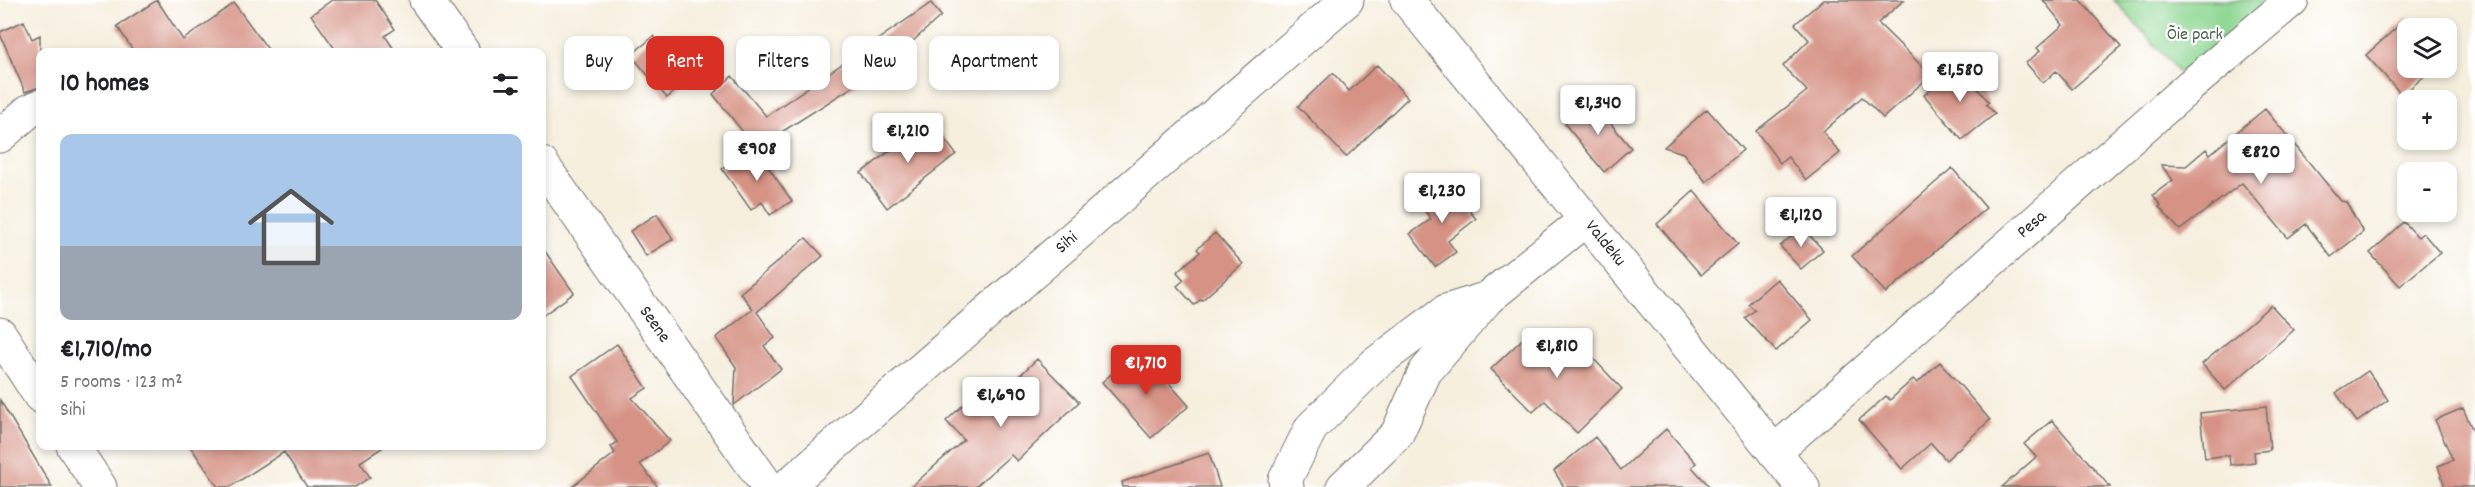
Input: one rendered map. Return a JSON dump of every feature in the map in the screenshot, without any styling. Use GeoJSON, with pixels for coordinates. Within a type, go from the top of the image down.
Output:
{"type":"FeatureCollection","features":[{"type":"Feature","properties":{"kind":"street"},"geometry":{"type":"LineString","coordinates":[[426,0],[460,48]]}},
{"type":"Feature","properties":{"kind":"street","name":"Sihi"},"geometry":{"type":"LineString","coordinates":[[786,487],[1347,0]]}},
{"type":"Feature","properties":{"kind":"street","name":"Valdeku"},"geometry":{"type":"LineString","coordinates":[[1407,0],[1803,487]]}},
{"type":"Feature","properties":{"kind":"street","name":"Pesa"},"geometry":{"type":"LineString","coordinates":[[1774,452],[2191,85],[2292,0]]}},
{"type":"Feature","properties":{"kind":"street"},"geometry":{"type":"LineString","coordinates":[[0,136],[29,111],[36,108]]}},
{"type":"Feature","properties":{"kind":"street","name":"Seene"},"geometry":{"type":"LineString","coordinates":[[546,170],[768,487]]}},
{"type":"Feature","properties":{"kind":"street"},"geometry":{"type":"LineString","coordinates":[[1343,487],[1397,434],[1425,372],[1488,298],[1585,220]]}},
{"type":"Feature","properties":{"kind":"street"},"geometry":{"type":"LineString","coordinates":[[1287,487],[1285,480],[1311,428],[1375,364],[1446,311],[1488,298]]}},
{"type":"Feature","properties":{"kind":"street"},"geometry":{"type":"LineString","coordinates":[[0,334],[36,390]]}},
{"type":"Feature","properties":{"kind":"street"},"geometry":{"type":"LineString","coordinates":[[76,450],[100,487]]}},
{"type":"Feature","properties":{"kind":"green space","name":"Õie park"},"geometry":{"type":"Polygon","coordinates":[[[2114,0],[2292,0],[2191,85],[2114,0]]]}},
{"type":"Feature","properties":{"kind":"building"},"geometry":{"type":"Polygon","coordinates":[[[157,0],[183,40],[234,3],[267,48],[131,48],[117,26],[157,0]]]}},
{"type":"Feature","properties":{"kind":"building"},"geometry":{"type":"Polygon","coordinates":[[[332,0],[375,0],[395,29],[385,36],[393,48],[334,48],[311,15],[332,0]]]}},
{"type":"Feature","properties":{"kind":"building"},"geometry":{"type":"Polygon","coordinates":[[[1823,0],[1904,0],[1878,23],[1931,75],[1883,118],[1862,97],[1823,132],[1840,153],[1806,180],[1788,157],[1780,163],[1756,131],[1807,91],[1783,66],[1809,40],[1795,24],[1823,0]]]}},
{"type":"Feature","properties":{"kind":"building"},"geometry":{"type":"Polygon","coordinates":[[[2043,0],[2080,0],[2121,47],[2072,89],[2056,71],[2043,83],[2026,63],[2040,51],[2037,48],[2063,25],[2043,0]]]}},
{"type":"Feature","properties":{"kind":"building"},"geometry":{"type":"Polygon","coordinates":[[[931,3],[941,16],[917,37],[883,36],[931,3]]]}},
{"type":"Feature","properties":{"kind":"building"},"geometry":{"type":"Polygon","coordinates":[[[24,21],[32,39],[40,35],[40,48],[36,48],[36,88],[25,92],[0,32],[24,21]]]}},
{"type":"Feature","properties":{"kind":"building"},"geometry":{"type":"Polygon","coordinates":[[[2397,27],[2397,78],[2422,78],[2408,90],[2398,90],[2366,55],[2397,27]]]}},
{"type":"Feature","properties":{"kind":"building"},"geometry":{"type":"Polygon","coordinates":[[[646,43],[646,73],[634,59],[634,53],[646,43]]]}},
{"type":"Feature","properties":{"kind":"building"},"geometry":{"type":"Polygon","coordinates":[[[842,64],[842,90],[848,90],[780,133],[783,137],[761,155],[713,94],[717,90],[724,90],[724,84],[732,76],[736,81],[736,90],[744,90],[766,116],[804,90],[830,90],[830,72],[842,64]]]}},
{"type":"Feature","properties":{"kind":"building"},"geometry":{"type":"Polygon","coordinates":[[[1377,65],[1408,98],[1346,157],[1298,106],[1333,73],[1349,91],[1377,65]]]}},
{"type":"Feature","properties":{"kind":"building"},"geometry":{"type":"Polygon","coordinates":[[[1959,67],[1989,102],[1986,104],[1995,114],[1962,140],[1924,95],[1959,67]]]}},
{"type":"Feature","properties":{"kind":"building"},"geometry":{"type":"Polygon","coordinates":[[[660,90],[677,90],[667,98],[660,90]]]}},
{"type":"Feature","properties":{"kind":"building"},"geometry":{"type":"Polygon","coordinates":[[[1592,101],[1631,148],[1604,172],[1565,124],[1592,101]]]}},
{"type":"Feature","properties":{"kind":"building"},"geometry":{"type":"Polygon","coordinates":[[[1707,109],[1743,150],[1706,182],[1683,153],[1664,147],[1707,109]]]}},
{"type":"Feature","properties":{"kind":"building"},"geometry":{"type":"Polygon","coordinates":[[[2265,109],[2341,201],[2346,202],[2363,232],[2331,257],[2306,224],[2288,238],[2242,183],[2180,230],[2159,207],[2161,206],[2153,195],[2173,180],[2161,165],[2186,166],[2206,149],[2210,154],[2265,109]]]}},
{"type":"Feature","properties":{"kind":"building"},"geometry":{"type":"Polygon","coordinates":[[[930,120],[956,154],[887,208],[861,173],[930,120]]]}},
{"type":"Feature","properties":{"kind":"building"},"geometry":{"type":"Polygon","coordinates":[[[754,147],[792,201],[770,215],[762,202],[751,210],[722,169],[754,147]]]}},
{"type":"Feature","properties":{"kind":"building"},"geometry":{"type":"Polygon","coordinates":[[[1952,168],[1986,208],[1886,293],[1852,256],[1952,168]]]}},
{"type":"Feature","properties":{"kind":"building"},"geometry":{"type":"Polygon","coordinates":[[[1446,182],[1476,219],[1448,241],[1456,252],[1435,267],[1410,234],[1431,219],[1419,203],[1446,182]]]}},
{"type":"Feature","properties":{"kind":"building"},"geometry":{"type":"Polygon","coordinates":[[[1694,191],[1738,244],[1701,275],[1657,224],[1694,191]]]}},
{"type":"Feature","properties":{"kind":"building"},"geometry":{"type":"Polygon","coordinates":[[[657,214],[673,239],[646,256],[630,231],[657,214]]]}},
{"type":"Feature","properties":{"kind":"building"},"geometry":{"type":"Polygon","coordinates":[[[2404,222],[2418,237],[2423,233],[2440,253],[2400,286],[2370,253],[2404,222]]]}},
{"type":"Feature","properties":{"kind":"building"},"geometry":{"type":"Polygon","coordinates":[[[1802,227],[1823,250],[1801,269],[1780,246],[1802,227]]]}},
{"type":"Feature","properties":{"kind":"building"},"geometry":{"type":"Polygon","coordinates":[[[1215,233],[1243,264],[1194,305],[1177,286],[1184,280],[1177,272],[1200,252],[1197,249],[1215,233]]]}},
{"type":"Feature","properties":{"kind":"building"},"geometry":{"type":"Polygon","coordinates":[[[806,238],[823,256],[757,312],[775,338],[764,346],[781,369],[734,405],[736,367],[716,338],[753,309],[740,293],[806,238]]]}},
{"type":"Feature","properties":{"kind":"building"},"geometry":{"type":"Polygon","coordinates":[[[546,253],[574,293],[546,313],[546,253]]]}},
{"type":"Feature","properties":{"kind":"building"},"geometry":{"type":"Polygon","coordinates":[[[1777,279],[1812,320],[1776,351],[1745,318],[1755,310],[1748,304],[1777,279]]]}},
{"type":"Feature","properties":{"kind":"building"},"geometry":{"type":"Polygon","coordinates":[[[2271,305],[2294,330],[2225,390],[2202,364],[2271,305]]]}},
{"type":"Feature","properties":{"kind":"building"},"geometry":{"type":"Polygon","coordinates":[[[1533,329],[1548,343],[1555,337],[1566,348],[1575,339],[1622,389],[1577,433],[1545,401],[1533,412],[1491,369],[1533,329]]]}},
{"type":"Feature","properties":{"kind":"building"},"geometry":{"type":"Polygon","coordinates":[[[617,344],[647,388],[632,398],[670,441],[640,464],[658,487],[572,487],[615,453],[611,447],[617,442],[572,376],[617,344]]]}},
{"type":"Feature","properties":{"kind":"building"},"geometry":{"type":"Polygon","coordinates":[[[1131,357],[1141,369],[1150,361],[1189,406],[1151,438],[1102,382],[1131,357]]]}},
{"type":"Feature","properties":{"kind":"building"},"geometry":{"type":"Polygon","coordinates":[[[1037,359],[1079,402],[1017,461],[1011,455],[975,487],[911,487],[964,440],[946,421],[974,395],[986,408],[1037,359]]]}},
{"type":"Feature","properties":{"kind":"building"},"geometry":{"type":"Polygon","coordinates":[[[1940,362],[1990,420],[1946,460],[1931,443],[1902,469],[1859,420],[1886,396],[1890,400],[1913,379],[1917,383],[1940,362]]]}},
{"type":"Feature","properties":{"kind":"building"},"geometry":{"type":"Polygon","coordinates":[[[2368,371],[2388,400],[2357,422],[2336,393],[2368,371]]]}},
{"type":"Feature","properties":{"kind":"building"},"geometry":{"type":"Polygon","coordinates":[[[0,400],[52,487],[0,487],[0,400]]]}},
{"type":"Feature","properties":{"kind":"building"},"geometry":{"type":"Polygon","coordinates":[[[2266,406],[2270,450],[2254,452],[2255,462],[2230,465],[2229,455],[2205,458],[2200,413],[2266,406]]]}},
{"type":"Feature","properties":{"kind":"building"},"geometry":{"type":"Polygon","coordinates":[[[2463,408],[2475,436],[2475,487],[2445,487],[2438,466],[2453,460],[2435,420],[2463,408]]]}},
{"type":"Feature","properties":{"kind":"building"},"geometry":{"type":"Polygon","coordinates":[[[2052,420],[2110,487],[2002,487],[2036,457],[2024,444],[2052,420]]]}},
{"type":"Feature","properties":{"kind":"building"},"geometry":{"type":"Polygon","coordinates":[[[1666,429],[1696,463],[1692,467],[1710,487],[1564,487],[1554,471],[1595,437],[1621,470],[1666,429]]]}},
{"type":"Feature","properties":{"kind":"building"},"geometry":{"type":"Polygon","coordinates":[[[193,450],[379,450],[360,462],[370,477],[355,487],[307,487],[284,452],[230,487],[218,487],[193,450]]]}},
{"type":"Feature","properties":{"kind":"building"},"geometry":{"type":"Polygon","coordinates":[[[1209,453],[1220,487],[1123,487],[1122,482],[1209,453]]]}}]}
